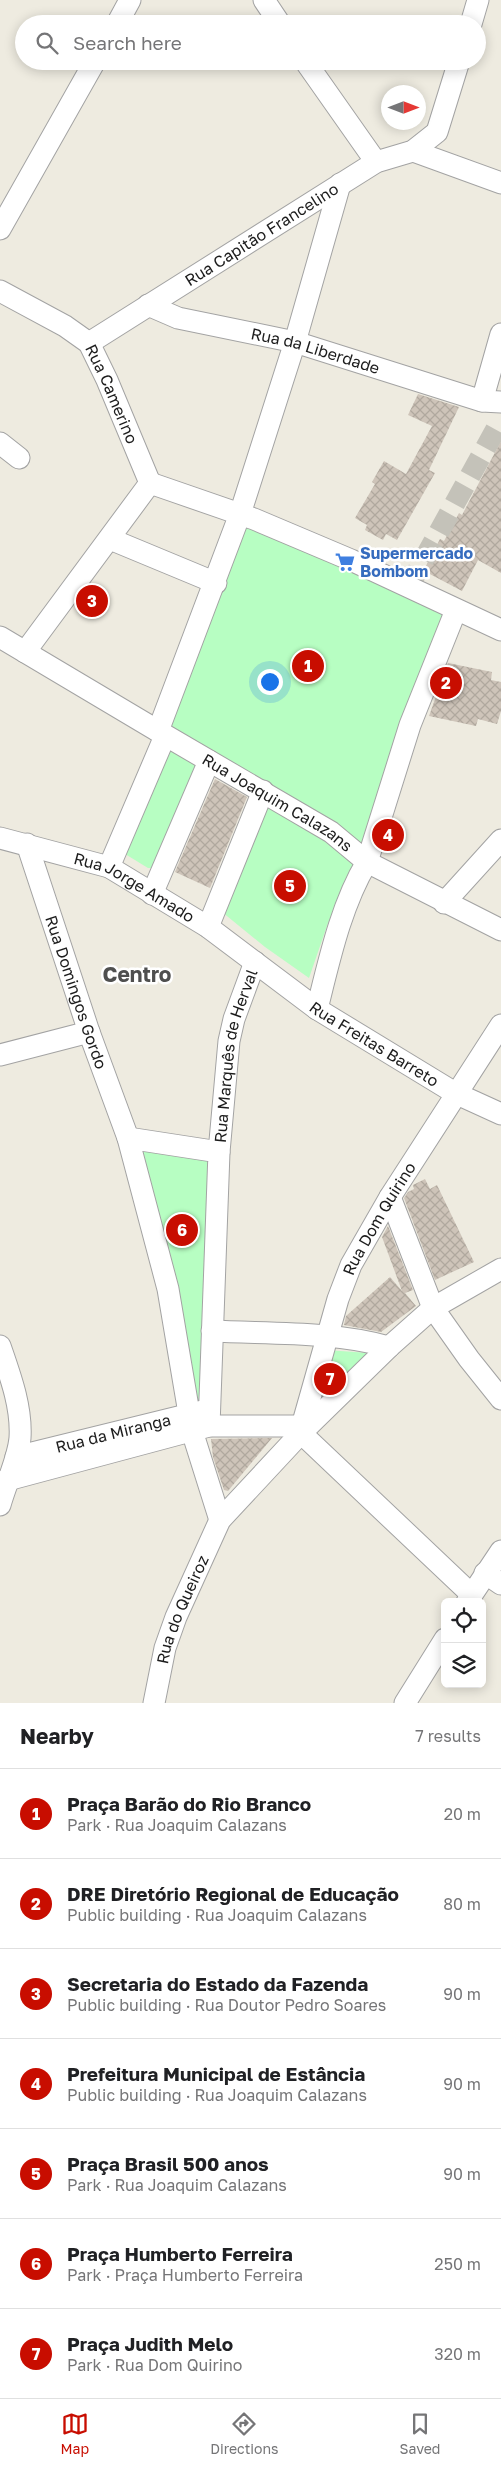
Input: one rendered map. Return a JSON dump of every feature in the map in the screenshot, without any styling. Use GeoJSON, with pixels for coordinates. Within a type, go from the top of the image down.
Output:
{"type":"FeatureCollection","features":[{"type":"Feature","properties":{"kind":"street"},"geometry":{"type":"LineString","coordinates":[[122,15],[130,0]]}},
{"type":"Feature","properties":{"kind":"street"},"geometry":{"type":"LineString","coordinates":[[264,0],[274,15]]}},
{"type":"Feature","properties":{"kind":"street"},"geometry":{"type":"LineString","coordinates":[[474,15],[478,0]]}},
{"type":"Feature","properties":{"kind":"street"},"geometry":{"type":"LineString","coordinates":[[0,229],[91,70]]}},
{"type":"Feature","properties":{"kind":"street"},"geometry":{"type":"LineString","coordinates":[[312,70],[376,162]]}},
{"type":"Feature","properties":{"kind":"street","name":"Rua Capitão Francelino"},"geometry":{"type":"LineString","coordinates":[[89,343],[376,162],[412,150],[437,132],[456,70]]}},
{"type":"Feature","properties":{"kind":"street"},"geometry":{"type":"LineString","coordinates":[[412,150],[501,183]]}},
{"type":"Feature","properties":{"kind":"street"},"geometry":{"type":"LineString","coordinates":[[110,868],[162,734],[191,640],[216,583],[240,514],[295,342],[340,184]]}},
{"type":"Feature","properties":{"kind":"street","name":"Rua Camerino"},"geometry":{"type":"LineString","coordinates":[[0,291],[65,326],[89,343],[107,380],[150,483]]}},
{"type":"Feature","properties":{"kind":"street","name":"Rua da Liberdade"},"geometry":{"type":"LineString","coordinates":[[148,305],[178,318],[295,342],[492,402]]}},
{"type":"Feature","properties":{"kind":"street"},"geometry":{"type":"LineString","coordinates":[[492,402],[501,334]]}},
{"type":"Feature","properties":{"kind":"street"},"geometry":{"type":"LineString","coordinates":[[0,443],[19,458]]}},
{"type":"Feature","properties":{"kind":"street"},"geometry":{"type":"LineString","coordinates":[[25,652],[150,483],[240,514],[351,560],[501,630]]}},
{"type":"Feature","properties":{"kind":"street"},"geometry":{"type":"LineString","coordinates":[[110,539],[216,583]]}},
{"type":"Feature","properties":{"kind":"street","name":"Rua Joaquim Calazans"},"geometry":{"type":"LineString","coordinates":[[0,637],[331,832],[366,862],[410,725],[456,610]]}},
{"type":"Feature","properties":{"kind":"street"},"geometry":{"type":"LineString","coordinates":[[152,894],[209,761]]}},
{"type":"Feature","properties":{"kind":"street"},"geometry":{"type":"LineString","coordinates":[[208,927],[263,791]]}},
{"type":"Feature","properties":{"kind":"street","name":"Rua Jorge Amado"},"geometry":{"type":"LineString","coordinates":[[0,838],[110,868],[208,927],[255,962]]}},
{"type":"Feature","properties":{"kind":"street"},"geometry":{"type":"LineString","coordinates":[[444,903],[501,840]]}},
{"type":"Feature","properties":{"kind":"street","name":"Rua Domingos Gordo"},"geometry":{"type":"LineString","coordinates":[[27,844],[89,1032],[128,1138],[200,1420]]}},
{"type":"Feature","properties":{"kind":"street"},"geometry":{"type":"LineString","coordinates":[[317,1009],[342,922],[358,876],[366,862],[444,903],[501,930]]}},
{"type":"Feature","properties":{"kind":"street","name":"Rua Freitas Barreto"},"geometry":{"type":"LineString","coordinates":[[255,962],[317,1009],[455,1094],[501,1114]]}},
{"type":"Feature","properties":{"kind":"street","name":"Rua Marquês de Herval"},"geometry":{"type":"LineString","coordinates":[[200,1420],[212,1332],[219,1152],[229,1041],[240,1000],[255,962]]}},
{"type":"Feature","properties":{"kind":"street","name":"Rua Dom Quirino"},"geometry":{"type":"LineString","coordinates":[[302,1429],[327,1337],[351,1265],[390,1197],[501,1025]]}},
{"type":"Feature","properties":{"kind":"street"},"geometry":{"type":"LineString","coordinates":[[0,1055],[89,1032]]}},
{"type":"Feature","properties":{"kind":"street"},"geometry":{"type":"LineString","coordinates":[[128,1138],[219,1152]]}},
{"type":"Feature","properties":{"kind":"street"},"geometry":{"type":"LineString","coordinates":[[390,1197],[433,1308],[469,1359],[501,1399]]}},
{"type":"Feature","properties":{"kind":"street","name":"Rua do Queiroz"},"geometry":{"type":"LineString","coordinates":[[154,1703],[165,1648],[176,1617],[220,1520],[302,1429],[389,1347],[433,1308],[501,1269]]}},
{"type":"Feature","properties":{"kind":"street"},"geometry":{"type":"LineString","coordinates":[[212,1332],[327,1337],[375,1343],[389,1347]]}},
{"type":"Feature","properties":{"kind":"street"},"geometry":{"type":"LineString","coordinates":[[0,1346],[10,1372],[18,1414],[20,1437],[16,1457],[3,1482],[0,1505]]}},
{"type":"Feature","properties":{"kind":"street"},"geometry":{"type":"LineString","coordinates":[[220,1520],[200,1420],[302,1429],[470,1598],[493,1578],[501,1551]]}},
{"type":"Feature","properties":{"kind":"street","name":"Rua da Miranga"},"geometry":{"type":"LineString","coordinates":[[16,1457],[200,1420]]}},
{"type":"Feature","properties":{"kind":"street","name":"Rua da Miranga"},"geometry":{"type":"LineString","coordinates":[[3,1482],[200,1420]]}},
{"type":"Feature","properties":{"kind":"street"},"geometry":{"type":"LineString","coordinates":[[405,1703],[442,1643]]}},
{"type":"Feature","properties":{"kind":"green space"},"geometry":{"type":"Polygon","coordinates":[[[246,525],[447,614],[363,846],[167,730],[246,525]]]}},
{"type":"Feature","properties":{"kind":"green space"},"geometry":{"type":"Polygon","coordinates":[[[157,739],[203,765],[153,868],[148,868],[112,846],[157,739]]]}},
{"type":"Feature","properties":{"kind":"green space"},"geometry":{"type":"Polygon","coordinates":[[[266,802],[360,860],[328,923],[309,978],[265,947],[222,912],[266,802]]]}},
{"type":"Feature","properties":{"kind":"green space"},"geometry":{"type":"Polygon","coordinates":[[[127,1137],[222,1143],[209,1411],[193,1419],[127,1137]]]}},
{"type":"Feature","properties":{"kind":"green space"},"geometry":{"type":"Polygon","coordinates":[[[326,1350],[369,1353],[314,1405],[326,1350]]]}},
{"type":"Feature","properties":{"kind":"building"},"geometry":{"type":"Polygon","coordinates":[[[418,394],[459,407],[429,470],[435,473],[397,540],[386,534],[383,540],[365,530],[367,525],[355,518],[375,484],[372,482],[384,461],[406,474],[432,426],[408,415],[418,394]]]}},
{"type":"Feature","properties":{"kind":"building"},"geometry":{"type":"Polygon","coordinates":[[[501,441],[501,573],[478,560],[462,591],[426,572],[426,566],[440,539],[444,541],[459,513],[462,515],[501,441]]]}},
{"type":"Feature","properties":{"kind":"building"},"geometry":{"type":"Polygon","coordinates":[[[448,663],[492,672],[491,680],[501,682],[501,711],[497,724],[478,719],[476,726],[429,716],[448,663]]]}},
{"type":"Feature","properties":{"kind":"building"},"geometry":{"type":"Polygon","coordinates":[[[215,779],[247,797],[210,888],[175,872],[215,779]]]}},
{"type":"Feature","properties":{"kind":"building"},"geometry":{"type":"Polygon","coordinates":[[[425,1179],[430,1189],[437,1185],[474,1262],[435,1280],[404,1198],[408,1192],[414,1189],[413,1185],[425,1179]]]}},
{"type":"Feature","properties":{"kind":"building"},"geometry":{"type":"Polygon","coordinates":[[[388,1226],[413,1290],[405,1293],[416,1306],[381,1332],[344,1325],[346,1316],[390,1277],[402,1291],[382,1237],[388,1226]]]}},
{"type":"Feature","properties":{"kind":"building"},"geometry":{"type":"Polygon","coordinates":[[[272,1438],[228,1491],[224,1490],[213,1457],[211,1439],[272,1438]]]}},
{"type":"Feature","properties":{"kind":"tunnel"},"geometry":{"type":"LineString","coordinates":[[408,588],[501,420]]}},
{"type":"Feature","properties":{"kind":"place","name":"Supermercado Bombom"},"geometry":{"type":"Point","coordinates":[345,562]}},
{"type":"Feature","properties":{"kind":"place","name":"Secretaria do Estado da Fazenda"},"geometry":{"type":"Point","coordinates":[92,601]}},
{"type":"Feature","properties":{"kind":"place","name":"Praça Barão do Rio Branco"},"geometry":{"type":"Point","coordinates":[308,666]}},
{"type":"Feature","properties":{"kind":"place","name":"DRE Diretório Regional de Educação"},"geometry":{"type":"Point","coordinates":[446,683]}},
{"type":"Feature","properties":{"kind":"place","name":"Prefeitura Municipal de Estância"},"geometry":{"type":"Point","coordinates":[388,835]}},
{"type":"Feature","properties":{"kind":"place","name":"Praça Brasil 500 anos"},"geometry":{"type":"Point","coordinates":[290,886]}},
{"type":"Feature","properties":{"kind":"place","name":"Praça Humberto Ferreira"},"geometry":{"type":"Point","coordinates":[182,1230]}},
{"type":"Feature","properties":{"kind":"place","name":"Praça Judith Melo"},"geometry":{"type":"Point","coordinates":[330,1379]}},
{"type":"Feature","properties":{"kind":"district","name":"Centro"},"geometry":{"type":"Point","coordinates":[137,974]}}]}
